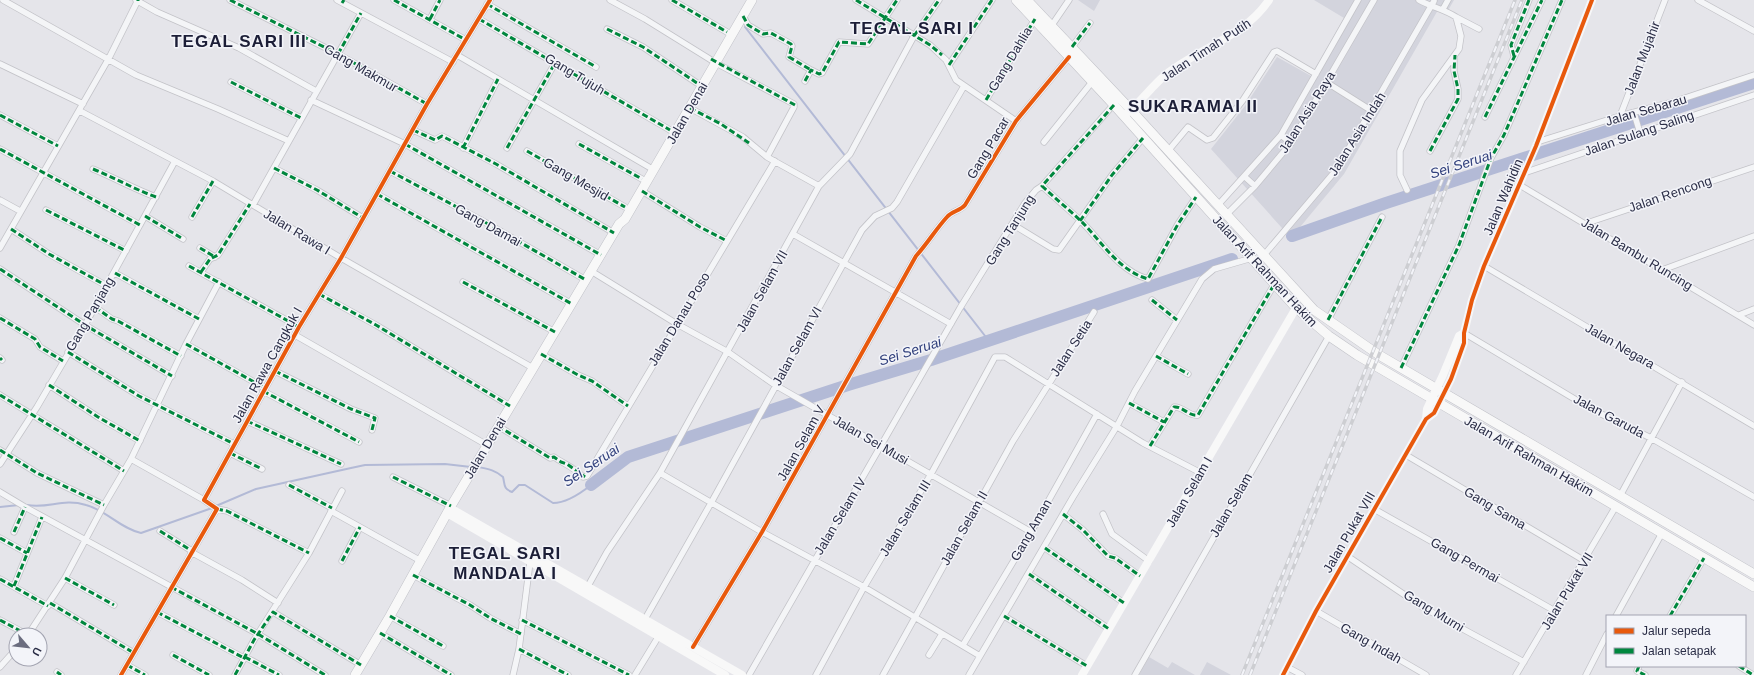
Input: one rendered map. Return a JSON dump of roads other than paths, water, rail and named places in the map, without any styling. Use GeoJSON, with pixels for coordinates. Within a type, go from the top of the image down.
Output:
{"type":"FeatureCollection","features":[{"type":"Feature","properties":{"kind":"main road","name":"Jalan Denai"},"geometry":{"type":"LineString","coordinates":[[355,675],[477,461],[614,233],[625,207],[690,108],[714,61],[741,14],[746,0]]}},
{"type":"Feature","properties":{"kind":"main road","name":"Jalan Denai"},"geometry":{"type":"LineString","coordinates":[[619,224],[625,219],[642,191],[651,168],[670,130],[697,83],[714,61],[727,32],[752,0]]}},
{"type":"Feature","properties":{"kind":"main road","name":"Jalan Arif Rahman Hakim"},"geometry":{"type":"LineString","coordinates":[[1016,0],[1035,19],[1072,47],[1117,102],[1123,116],[1296,308],[1329,336],[1436,401],[1754,587]]}},
{"type":"Feature","properties":{"kind":"main road","name":"Jalan Arif Rahman Hakim"},"geometry":{"type":"LineString","coordinates":[[1027,0],[1069,57],[1092,82],[1117,102],[1131,110],[1219,204],[1314,310],[1360,343],[1401,368],[1754,574]]}},
{"type":"Feature","properties":{"kind":"main road"},"geometry":{"type":"LineString","coordinates":[[1716,564],[1721,555]]}},
{"type":"Feature","properties":{"kind":"street"},"geometry":{"type":"LineString","coordinates":[[0,3],[2,0],[148,81],[218,109],[289,141]]}},
{"type":"Feature","properties":{"kind":"street"},"geometry":{"type":"LineString","coordinates":[[0,248],[42,172],[80,111],[109,58],[137,0],[157,12],[239,48],[316,90]]}},
{"type":"Feature","properties":{"kind":"street","name":"Gang Makmur"},"geometry":{"type":"LineString","coordinates":[[230,0],[338,54],[427,104]]}},
{"type":"Feature","properties":{"kind":"street"},"geometry":{"type":"LineString","coordinates":[[336,0],[362,12],[453,62]]}},
{"type":"Feature","properties":{"kind":"street"},"geometry":{"type":"LineString","coordinates":[[394,0],[466,40]]}},
{"type":"Feature","properties":{"kind":"street"},"geometry":{"type":"LineString","coordinates":[[430,19],[440,0]]}},
{"type":"Feature","properties":{"kind":"street"},"geometry":{"type":"LineString","coordinates":[[610,0],[645,19],[714,61],[795,105],[767,156]]}},
{"type":"Feature","properties":{"kind":"street"},"geometry":{"type":"LineString","coordinates":[[672,0],[727,32]]}},
{"type":"Feature","properties":{"kind":"street"},"geometry":{"type":"LineString","coordinates":[[856,0],[936,50],[948,65],[956,80],[1016,121]]}},
{"type":"Feature","properties":{"kind":"street"},"geometry":{"type":"LineString","coordinates":[[741,14],[748,24],[763,34],[771,33],[791,44],[792,46],[789,57],[819,74],[822,73],[839,42],[863,45],[868,44],[897,0]]}},
{"type":"Feature","properties":{"kind":"street","name":"Jalan Selam VII"},"geometry":{"type":"LineString","coordinates":[[588,586],[608,552],[660,472],[682,434],[819,186],[850,154],[914,36],[939,0]]}},
{"type":"Feature","properties":{"kind":"street"},"geometry":{"type":"LineString","coordinates":[[948,65],[992,0]]}},
{"type":"Feature","properties":{"kind":"street"},"geometry":{"type":"LineString","coordinates":[[1049,29],[1069,0]]}},
{"type":"Feature","properties":{"kind":"street","name":"Jalan Timah Putih"},"geometry":{"type":"LineString","coordinates":[[1123,116],[1168,73],[1192,56],[1250,23],[1269,0]]}},
{"type":"Feature","properties":{"kind":"street","name":"Jalan Asia Raya"},"geometry":{"type":"LineString","coordinates":[[1219,204],[1245,177],[1281,135],[1358,0]]}},
{"type":"Feature","properties":{"kind":"street","name":"Jalan Asia Raya"},"geometry":{"type":"LineString","coordinates":[[1227,214],[1255,186],[1291,143],[1374,0]]}},
{"type":"Feature","properties":{"kind":"street"},"geometry":{"type":"LineString","coordinates":[[1419,0],[1432,3],[1479,29]]}},
{"type":"Feature","properties":{"kind":"street"},"geometry":{"type":"LineString","coordinates":[[1441,9],[1448,0]]}},
{"type":"Feature","properties":{"kind":"street"},"geometry":{"type":"LineString","coordinates":[[1514,56],[1511,45],[1529,0]]}},
{"type":"Feature","properties":{"kind":"street"},"geometry":{"type":"LineString","coordinates":[[1485,117],[1542,0]]}},
{"type":"Feature","properties":{"kind":"street"},"geometry":{"type":"LineString","coordinates":[[1401,368],[1454,257],[1488,167],[1504,135],[1562,0]]}},
{"type":"Feature","properties":{"kind":"street","name":"Jalan Wahidin"},"geometry":{"type":"LineString","coordinates":[[1436,401],[1441,391],[1457,340],[1464,333],[1472,300],[1484,266],[1536,144],[1592,0]]}},
{"type":"Feature","properties":{"kind":"street","name":"Jalan Mujahir"},"geometry":{"type":"LineString","coordinates":[[1620,116],[1665,0]]}},
{"type":"Feature","properties":{"kind":"street"},"geometry":{"type":"LineString","coordinates":[[1698,0],[1754,31]]}},
{"type":"Feature","properties":{"kind":"street"},"geometry":{"type":"LineString","coordinates":[[489,2],[596,67]]}},
{"type":"Feature","properties":{"kind":"street","name":"Jalan Rawa Cangkuk I"},"geometry":{"type":"LineString","coordinates":[[204,500],[299,327],[341,258],[427,104],[489,2]]}},
{"type":"Feature","properties":{"kind":"street","name":"Jalan Asia Indah"},"geometry":{"type":"LineString","coordinates":[[1264,255],[1337,169],[1372,111],[1432,3]]}},
{"type":"Feature","properties":{"kind":"street"},"geometry":{"type":"LineString","coordinates":[[201,272],[210,259],[218,255],[274,168],[316,90],[362,12]]}},
{"type":"Feature","properties":{"kind":"street"},"geometry":{"type":"LineString","coordinates":[[1407,190],[1400,175],[1400,151],[1422,100],[1454,55],[1461,42],[1456,17]]}},
{"type":"Feature","properties":{"kind":"street","name":"Gang Tujuh"},"geometry":{"type":"LineString","coordinates":[[479,19],[670,130]]}},
{"type":"Feature","properties":{"kind":"street","name":"Gang Dahlia"},"geometry":{"type":"LineString","coordinates":[[986,100],[1035,19]]}},
{"type":"Feature","properties":{"kind":"street"},"geometry":{"type":"LineString","coordinates":[[1072,47],[1090,23]]}},
{"type":"Feature","properties":{"kind":"street"},"geometry":{"type":"LineString","coordinates":[[607,29],[642,47],[697,83]]}},
{"type":"Feature","properties":{"kind":"street"},"geometry":{"type":"LineString","coordinates":[[1168,151],[1188,127],[1207,140],[1213,138],[1243,100],[1274,52],[1277,51],[1316,74]]}},
{"type":"Feature","properties":{"kind":"street"},"geometry":{"type":"LineString","coordinates":[[1430,151],[1458,99],[1458,89],[1454,71],[1454,55]]}},
{"type":"Feature","properties":{"kind":"street"},"geometry":{"type":"LineString","coordinates":[[457,56],[651,168]]}},
{"type":"Feature","properties":{"kind":"street","name":"Gang Pacar"},"geometry":{"type":"LineString","coordinates":[[924,248],[948,216],[965,205],[1016,121],[1069,57]]}},
{"type":"Feature","properties":{"kind":"street"},"geometry":{"type":"LineString","coordinates":[[507,148],[555,62]]}},
{"type":"Feature","properties":{"kind":"street"},"geometry":{"type":"LineString","coordinates":[[0,64],[83,104]]}},
{"type":"Feature","properties":{"kind":"street"},"geometry":{"type":"LineString","coordinates":[[805,80],[811,70]]}},
{"type":"Feature","properties":{"kind":"street","name":"Jalan Sebarau"},"geometry":{"type":"LineString","coordinates":[[1536,144],[1620,116],[1635,115],[1754,75]]}},
{"type":"Feature","properties":{"kind":"street"},"geometry":{"type":"LineString","coordinates":[[463,148],[498,79]]}},
{"type":"Feature","properties":{"kind":"street"},"geometry":{"type":"LineString","coordinates":[[231,82],[301,118]]}},
{"type":"Feature","properties":{"kind":"street"},"geometry":{"type":"LineString","coordinates":[[1044,142],[1092,82]]}},
{"type":"Feature","properties":{"kind":"street"},"geometry":{"type":"LineString","coordinates":[[1326,82],[1372,111]]}},
{"type":"Feature","properties":{"kind":"street","name":"Jalan Selam VI"},"geometry":{"type":"LineString","coordinates":[[645,618],[758,419],[775,385],[862,230],[874,216],[892,208],[964,86]]}},
{"type":"Feature","properties":{"kind":"street","name":"Jalan Sulang Saling"},"geometry":{"type":"LineString","coordinates":[[1525,171],[1640,131],[1754,95]]}},
{"type":"Feature","properties":{"kind":"street"},"geometry":{"type":"LineString","coordinates":[[311,100],[405,144],[600,255]]}},
{"type":"Feature","properties":{"kind":"street","name":"Gang Tanjung"},"geometry":{"type":"LineString","coordinates":[[933,357],[960,308],[1012,224],[1036,190],[1042,186],[1117,102]]}},
{"type":"Feature","properties":{"kind":"street"},"geometry":{"type":"LineString","coordinates":[[690,108],[744,137],[767,156],[819,186]]}},
{"type":"Feature","properties":{"kind":"street","name":"Jalan Rawa I"},"geometry":{"type":"LineString","coordinates":[[80,111],[213,181],[341,258],[533,368]]}},
{"type":"Feature","properties":{"kind":"street"},"geometry":{"type":"LineString","coordinates":[[1635,115],[1640,131]]}},
{"type":"Feature","properties":{"kind":"street"},"geometry":{"type":"LineString","coordinates":[[0,116],[58,146]]}},
{"type":"Feature","properties":{"kind":"street"},"geometry":{"type":"LineString","coordinates":[[413,130],[435,140],[442,136],[496,164],[614,233]]}},
{"type":"Feature","properties":{"kind":"street"},"geometry":{"type":"LineString","coordinates":[[1281,135],[1291,143]]}},
{"type":"Feature","properties":{"kind":"street"},"geometry":{"type":"LineString","coordinates":[[1012,224],[1053,249],[1059,250],[1112,176],[1143,138]]}},
{"type":"Feature","properties":{"kind":"street"},"geometry":{"type":"LineString","coordinates":[[579,144],[642,179]]}},
{"type":"Feature","properties":{"kind":"street"},"geometry":{"type":"LineString","coordinates":[[0,149],[140,225]]}},
{"type":"Feature","properties":{"kind":"street","name":"Gang Mesjid"},"geometry":{"type":"LineString","coordinates":[[527,151],[625,207]]}},
{"type":"Feature","properties":{"kind":"street","name":"Jalan Danau Poso"},"geometry":{"type":"LineString","coordinates":[[498,426],[550,458],[554,458],[567,464],[585,477],[775,161]]}},
{"type":"Feature","properties":{"kind":"street","name":"Gang Panjang"},"geometry":{"type":"LineString","coordinates":[[0,464],[85,325],[175,162]]}},
{"type":"Feature","properties":{"kind":"street","name":"Jalan Rencong"},"geometry":{"type":"LineString","coordinates":[[1586,223],[1754,167]]}},
{"type":"Feature","properties":{"kind":"street"},"geometry":{"type":"LineString","coordinates":[[274,168],[317,190],[363,218]]}},
{"type":"Feature","properties":{"kind":"street"},"geometry":{"type":"LineString","coordinates":[[94,169],[125,182],[132,189],[156,197]]}},
{"type":"Feature","properties":{"kind":"street","name":"Gang Damai"},"geometry":{"type":"LineString","coordinates":[[390,171],[481,220],[586,280]]}},
{"type":"Feature","properties":{"kind":"street"},"geometry":{"type":"LineString","coordinates":[[1245,177],[1255,186]]}},
{"type":"Feature","properties":{"kind":"street"},"geometry":{"type":"LineString","coordinates":[[192,217],[213,181]]}},
{"type":"Feature","properties":{"kind":"street","name":"Jalan Bambu Runcing"},"geometry":{"type":"LineString","coordinates":[[1518,184],[1586,223],[1754,325]]}},
{"type":"Feature","properties":{"kind":"street"},"geometry":{"type":"LineString","coordinates":[[1042,186],[1080,221],[1122,265],[1148,279],[1178,224],[1196,197]]}},
{"type":"Feature","properties":{"kind":"street"},"geometry":{"type":"LineString","coordinates":[[642,191],[700,227],[726,241]]}},
{"type":"Feature","properties":{"kind":"street"},"geometry":{"type":"LineString","coordinates":[[377,194],[572,304]]}},
{"type":"Feature","properties":{"kind":"street"},"geometry":{"type":"LineString","coordinates":[[0,200],[20,211]]}},
{"type":"Feature","properties":{"kind":"street"},"geometry":{"type":"LineString","coordinates":[[46,210],[126,251]]}},
{"type":"Feature","properties":{"kind":"street"},"geometry":{"type":"LineString","coordinates":[[145,216],[183,239]]}},
{"type":"Feature","properties":{"kind":"street"},"geometry":{"type":"LineString","coordinates":[[1328,320],[1382,217]]}},
{"type":"Feature","properties":{"kind":"street"},"geometry":{"type":"LineString","coordinates":[[11,229],[49,254],[107,286]]}},
{"type":"Feature","properties":{"kind":"street"},"geometry":{"type":"LineString","coordinates":[[793,234],[844,261],[951,324]]}},
{"type":"Feature","properties":{"kind":"street"},"geometry":{"type":"LineString","coordinates":[[1662,270],[1754,236]]}},
{"type":"Feature","properties":{"kind":"street"},"geometry":{"type":"LineString","coordinates":[[200,248],[215,257]]}},
{"type":"Feature","properties":{"kind":"street","name":"Jalan Selam V"},"geometry":{"type":"LineString","coordinates":[[693,647],[762,532],[896,291],[924,248]]}},
{"type":"Feature","properties":{"kind":"street"},"geometry":{"type":"LineString","coordinates":[[969,675],[1045,548],[1063,514],[1117,426],[1177,320],[1206,274],[1214,269],[1252,258]]}},
{"type":"Feature","properties":{"kind":"street"},"geometry":{"type":"LineString","coordinates":[[189,266],[299,327]]}},
{"type":"Feature","properties":{"kind":"street","name":"Jalan Negara"},"geometry":{"type":"LineString","coordinates":[[1484,266],[1754,426]]}},
{"type":"Feature","properties":{"kind":"street"},"geometry":{"type":"LineString","coordinates":[[0,269],[85,325],[172,376]]}},
{"type":"Feature","properties":{"kind":"street","name":"Jalan Sei Musi"},"geometry":{"type":"LineString","coordinates":[[591,271],[677,324],[728,352],[775,385],[881,447],[979,501],[1030,532]]}},
{"type":"Feature","properties":{"kind":"street"},"geometry":{"type":"LineString","coordinates":[[115,273],[199,319]]}},
{"type":"Feature","properties":{"kind":"street"},"geometry":{"type":"LineString","coordinates":[[34,627],[65,578],[103,506],[131,459],[158,406],[186,344],[218,282]]}},
{"type":"Feature","properties":{"kind":"street"},"geometry":{"type":"LineString","coordinates":[[464,282],[555,332]]}},
{"type":"Feature","properties":{"kind":"street"},"geometry":{"type":"LineString","coordinates":[[1150,446],[1175,406],[1193,415],[1198,415],[1275,283]]}},
{"type":"Feature","properties":{"kind":"street"},"geometry":{"type":"LineString","coordinates":[[319,294],[376,325],[510,406]]}},
{"type":"Feature","properties":{"kind":"street"},"geometry":{"type":"LineString","coordinates":[[1152,300],[1177,320]]}},
{"type":"Feature","properties":{"kind":"street"},"geometry":{"type":"LineString","coordinates":[[95,307],[112,319],[181,356]]}},
{"type":"Feature","properties":{"kind":"street","name":"Jalan Selam I"},"geometry":{"type":"LineString","coordinates":[[1082,675],[1296,308]]}},
{"type":"Feature","properties":{"kind":"street"},"geometry":{"type":"LineString","coordinates":[[1739,315],[1754,309]]}},
{"type":"Feature","properties":{"kind":"street","name":"Jalan Setia"},"geometry":{"type":"LineString","coordinates":[[1048,384],[1094,312]]}},
{"type":"Feature","properties":{"kind":"street"},"geometry":{"type":"LineString","coordinates":[[0,318],[34,339],[40,347],[63,362]]}},
{"type":"Feature","properties":{"kind":"street","name":"Jalan Garuda"},"geometry":{"type":"LineString","coordinates":[[1464,333],[1593,410],[1651,438],[1754,497]]}},
{"type":"Feature","properties":{"kind":"street"},"geometry":{"type":"LineString","coordinates":[[295,335],[488,444]]}},
{"type":"Feature","properties":{"kind":"street","name":"Jalan Selam"},"geometry":{"type":"LineString","coordinates":[[1135,675],[1329,336]]}},
{"type":"Feature","properties":{"kind":"street"},"geometry":{"type":"LineString","coordinates":[[186,344],[359,442]]}},
{"type":"Feature","properties":{"kind":"street"},"geometry":{"type":"LineString","coordinates":[[68,352],[158,406],[234,444]]}},
{"type":"Feature","properties":{"kind":"street"},"geometry":{"type":"LineString","coordinates":[[541,354],[578,375],[592,381],[628,406]]}},
{"type":"Feature","properties":{"kind":"street","name":"Jalan Selam III"},"geometry":{"type":"LineString","coordinates":[[816,675],[864,587],[931,474],[992,360],[998,356],[1005,357],[1048,384]]}},
{"type":"Feature","properties":{"kind":"street"},"geometry":{"type":"LineString","coordinates":[[1156,356],[1188,374]]}},
{"type":"Feature","properties":{"kind":"street","name":"Jalan Selam IV"},"geometry":{"type":"LineString","coordinates":[[749,675],[814,560],[933,357]]}},
{"type":"Feature","properties":{"kind":"street"},"geometry":{"type":"LineString","coordinates":[[275,371],[351,409],[375,418],[372,430]]}},
{"type":"Feature","properties":{"kind":"street"},"geometry":{"type":"LineString","coordinates":[[1620,496],[1682,382]]}},
{"type":"Feature","properties":{"kind":"street"},"geometry":{"type":"LineString","coordinates":[[1048,384],[1150,446],[1201,473]]}},
{"type":"Feature","properties":{"kind":"street","name":"Jalan Selam II"},"geometry":{"type":"LineString","coordinates":[[883,675],[916,618],[979,501],[1048,384]]}},
{"type":"Feature","properties":{"kind":"street"},"geometry":{"type":"LineString","coordinates":[[49,385],[103,421],[140,441]]}},
{"type":"Feature","properties":{"kind":"street"},"geometry":{"type":"LineString","coordinates":[[0,395],[124,471]]}},
{"type":"Feature","properties":{"kind":"street","name":"Jalan Pukat VIII"},"geometry":{"type":"LineString","coordinates":[[1283,675],[1316,611],[1347,556],[1426,419],[1434,413],[1436,401]]}},
{"type":"Feature","properties":{"kind":"street"},"geometry":{"type":"LineString","coordinates":[[1129,403],[1164,422]]}},
{"type":"Feature","properties":{"kind":"street","name":"Gang Aman"},"geometry":{"type":"LineString","coordinates":[[963,645],[1030,532],[1097,414]]}},
{"type":"Feature","properties":{"kind":"street"},"geometry":{"type":"LineString","coordinates":[[247,421],[341,464]]}},
{"type":"Feature","properties":{"kind":"street"},"geometry":{"type":"LineString","coordinates":[[0,450],[38,473],[103,506]]}},
{"type":"Feature","properties":{"kind":"street"},"geometry":{"type":"LineString","coordinates":[[230,453],[262,469]]}},
{"type":"Feature","properties":{"kind":"street","name":"Gang Sama"},"geometry":{"type":"LineString","coordinates":[[1406,455],[1585,561]]}},
{"type":"Feature","properties":{"kind":"street"},"geometry":{"type":"LineString","coordinates":[[131,459],[215,507],[227,510],[309,553]]}},
{"type":"Feature","properties":{"kind":"street"},"geometry":{"type":"LineString","coordinates":[[660,472],[762,532],[864,587],[980,656]]}},
{"type":"Feature","properties":{"kind":"street"},"geometry":{"type":"LineString","coordinates":[[393,476],[449,509],[645,618],[661,633],[693,647],[742,675]]}},
{"type":"Feature","properties":{"kind":"street"},"geometry":{"type":"LineString","coordinates":[[289,485],[421,561]]}},
{"type":"Feature","properties":{"kind":"street"},"geometry":{"type":"LineString","coordinates":[[235,675],[244,657],[309,553],[342,491]]}},
{"type":"Feature","properties":{"kind":"street"},"geometry":{"type":"LineString","coordinates":[[0,492],[42,517],[258,634],[325,675]]}},
{"type":"Feature","properties":{"kind":"street","name":"Jalan Pukat VII"},"geometry":{"type":"LineString","coordinates":[[1516,675],[1555,612],[1616,506]]}},
{"type":"Feature","properties":{"kind":"street"},"geometry":{"type":"LineString","coordinates":[[14,532],[24,507]]}},
{"type":"Feature","properties":{"kind":"street"},"geometry":{"type":"LineString","coordinates":[[121,675],[192,552],[215,507]]}},
{"type":"Feature","properties":{"kind":"street"},"geometry":{"type":"LineString","coordinates":[[449,509],[530,562],[661,633],[725,675]]}},
{"type":"Feature","properties":{"kind":"street","name":"Gang Permai"},"geometry":{"type":"LineString","coordinates":[[1374,510],[1555,612]]}},
{"type":"Feature","properties":{"kind":"street"},"geometry":{"type":"LineString","coordinates":[[1063,514],[1083,530],[1108,556],[1115,558],[1140,576]]}},
{"type":"Feature","properties":{"kind":"street"},"geometry":{"type":"LineString","coordinates":[[1102,514],[1112,534],[1149,561]]}},
{"type":"Feature","properties":{"kind":"street"},"geometry":{"type":"LineString","coordinates":[[14,586],[42,517]]}},
{"type":"Feature","properties":{"kind":"street"},"geometry":{"type":"LineString","coordinates":[[342,561],[360,527]]}},
{"type":"Feature","properties":{"kind":"street"},"geometry":{"type":"LineString","coordinates":[[160,531],[192,552],[242,580],[278,604]]}},
{"type":"Feature","properties":{"kind":"street"},"geometry":{"type":"LineString","coordinates":[[1617,615],[1662,533]]}},
{"type":"Feature","properties":{"kind":"street"},"geometry":{"type":"LineString","coordinates":[[0,538],[27,553]]}},
{"type":"Feature","properties":{"kind":"street"},"geometry":{"type":"LineString","coordinates":[[1045,548],[1124,603]]}},
{"type":"Feature","properties":{"kind":"street","name":"Gang Murni"},"geometry":{"type":"LineString","coordinates":[[1347,556],[1424,608],[1524,662]]}},
{"type":"Feature","properties":{"kind":"street"},"geometry":{"type":"LineString","coordinates":[[1671,615],[1704,558]]}},
{"type":"Feature","properties":{"kind":"street"},"geometry":{"type":"LineString","coordinates":[[513,675],[519,649],[530,562]]}},
{"type":"Feature","properties":{"kind":"street"},"geometry":{"type":"LineString","coordinates":[[1029,574],[1108,630]]}},
{"type":"Feature","properties":{"kind":"street"},"geometry":{"type":"LineString","coordinates":[[413,575],[470,605],[490,618],[520,634]]}},
{"type":"Feature","properties":{"kind":"street"},"geometry":{"type":"LineString","coordinates":[[0,578],[134,653]]}},
{"type":"Feature","properties":{"kind":"street"},"geometry":{"type":"LineString","coordinates":[[65,578],[114,605]]}},
{"type":"Feature","properties":{"kind":"street","name":"Gang Indah"},"geometry":{"type":"LineString","coordinates":[[1316,611],[1426,675]]}},
{"type":"Feature","properties":{"kind":"street"},"geometry":{"type":"LineString","coordinates":[[157,612],[279,675]]}},
{"type":"Feature","properties":{"kind":"street"},"geometry":{"type":"LineString","coordinates":[[273,612],[361,665]]}},
{"type":"Feature","properties":{"kind":"street"},"geometry":{"type":"LineString","coordinates":[[390,616],[443,646]]}},
{"type":"Feature","properties":{"kind":"street"},"geometry":{"type":"LineString","coordinates":[[1004,616],[1088,666]]}},
{"type":"Feature","properties":{"kind":"street"},"geometry":{"type":"LineString","coordinates":[[0,620],[13,627]]}},
{"type":"Feature","properties":{"kind":"street"},"geometry":{"type":"LineString","coordinates":[[522,620],[629,675]]}},
{"type":"Feature","properties":{"kind":"street"},"geometry":{"type":"LineString","coordinates":[[380,633],[451,675]]}},
{"type":"Feature","properties":{"kind":"street"},"geometry":{"type":"LineString","coordinates":[[635,675],[661,633]]}},
{"type":"Feature","properties":{"kind":"street"},"geometry":{"type":"LineString","coordinates":[[929,655],[942,634]]}},
{"type":"Feature","properties":{"kind":"street"},"geometry":{"type":"LineString","coordinates":[[1586,675],[1606,636]]}},
{"type":"Feature","properties":{"kind":"street"},"geometry":{"type":"LineString","coordinates":[[519,649],[568,675]]}},
{"type":"Feature","properties":{"kind":"street"},"geometry":{"type":"LineString","coordinates":[[173,655],[209,675]]}},
{"type":"Feature","properties":{"kind":"street"},"geometry":{"type":"LineString","coordinates":[[0,667],[8,658]]}},
{"type":"Feature","properties":{"kind":"street"},"geometry":{"type":"LineString","coordinates":[[127,665],[145,675]]}},
{"type":"Feature","properties":{"kind":"street"},"geometry":{"type":"LineString","coordinates":[[1288,667],[1302,675]]}},
{"type":"Feature","properties":{"kind":"street"},"geometry":{"type":"LineString","coordinates":[[1638,667],[1637,670],[1645,675]]}},
{"type":"Feature","properties":{"kind":"street"},"geometry":{"type":"LineString","coordinates":[[1741,667],[1753,674]]}},
{"type":"Feature","properties":{"kind":"waterway"},"geometry":{"type":"LineString","coordinates":[[745,27],[989,341]]}},
{"type":"Feature","properties":{"kind":"waterway","name":"Sei Seruai"},"geometry":{"type":"LineString","coordinates":[[1292,236],[1386,203],[1754,83]]}},
{"type":"Feature","properties":{"kind":"waterway","name":"Sei Seruai"},"geometry":{"type":"LineString","coordinates":[[591,485],[628,457],[848,385],[931,360],[1232,259]]}},
{"type":"Feature","properties":{"kind":"waterway","name":"Sei Seruai"},"geometry":{"type":"LineString","coordinates":[[216,506],[256,489],[365,465],[445,464],[471,467]]}},
{"type":"Feature","properties":{"kind":"waterway","name":"Sei Seruai"},"geometry":{"type":"LineString","coordinates":[[478,467],[491,470],[503,477],[504,484],[509,491],[512,492],[519,485],[525,485],[553,503],[558,503],[569,499],[591,485]]}},
{"type":"Feature","properties":{"kind":"waterway","name":"Sei Seruai"},"geometry":{"type":"LineString","coordinates":[[27,505],[42,506],[63,503],[77,503],[86,505],[93,507],[127,528],[141,533],[212,508]]}},
{"type":"Feature","properties":{"kind":"waterway","name":"Sei Seruai"},"geometry":{"type":"LineString","coordinates":[[0,507],[19,505]]}},
{"type":"Feature","properties":{"kind":"railway"},"geometry":{"type":"LineString","coordinates":[[1242,675],[1515,0]]}},
{"type":"Feature","properties":{"kind":"railway"},"geometry":{"type":"LineString","coordinates":[[1250,675],[1522,0]]}},
{"type":"Feature","properties":{"kind":"district","name":"TEGAL SARI I"},"geometry":{"type":"Point","coordinates":[912,28]}},
{"type":"Feature","properties":{"kind":"district","name":"TEGAL SARI III"},"geometry":{"type":"Point","coordinates":[239,41]}},
{"type":"Feature","properties":{"kind":"district","name":"SUKARAMAI II"},"geometry":{"type":"Point","coordinates":[1193,106]}},
{"type":"Feature","properties":{"kind":"district","name":"TEGAL SARI MANDALA I"},"geometry":{"type":"Point","coordinates":[505,563]}}]}
